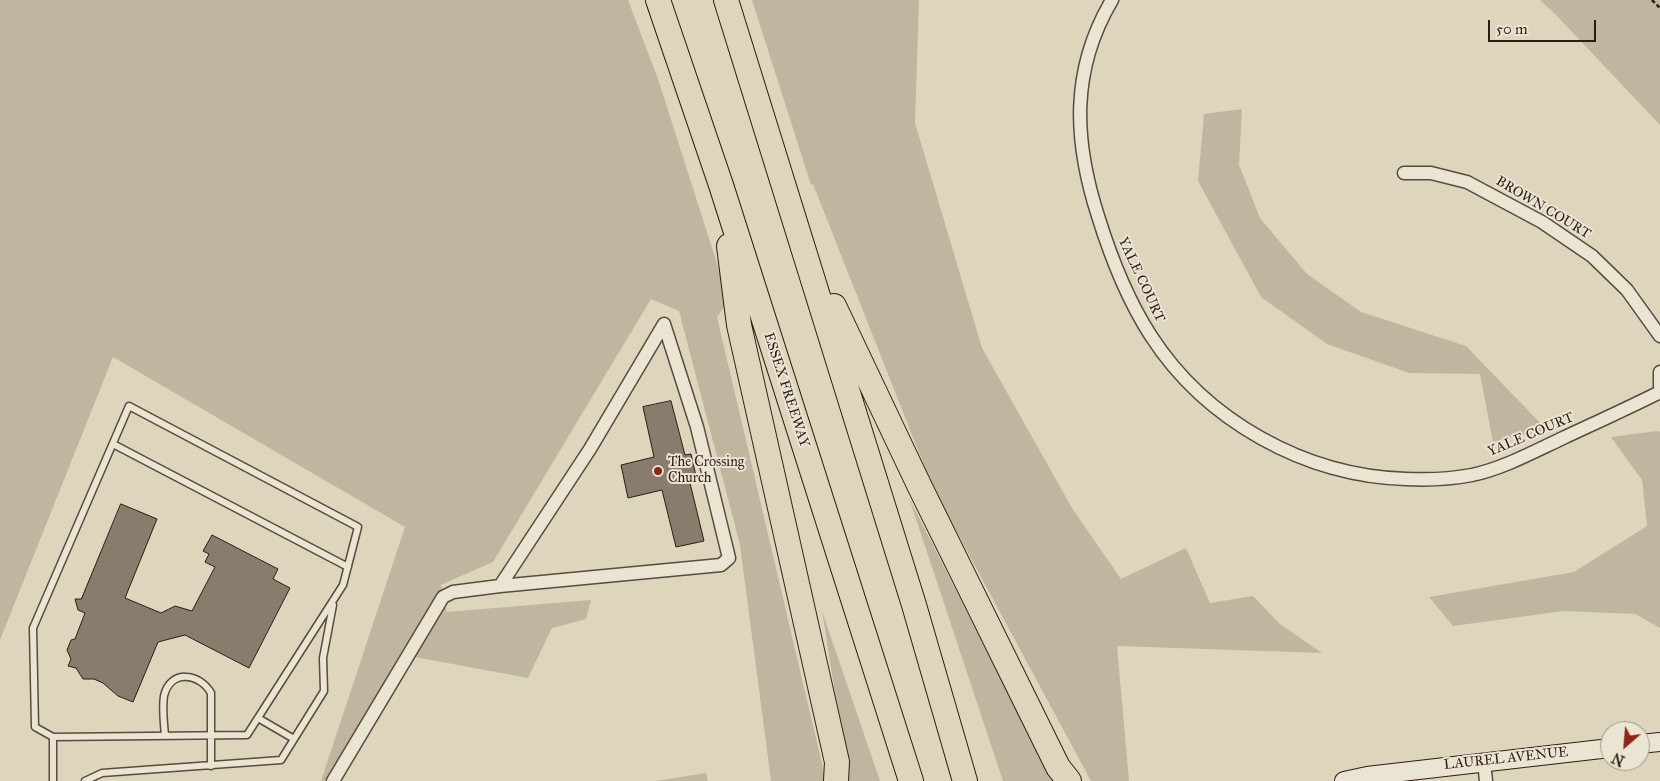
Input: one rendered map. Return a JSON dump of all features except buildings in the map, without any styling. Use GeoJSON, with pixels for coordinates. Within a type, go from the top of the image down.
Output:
{"type":"FeatureCollection","features":[{"type":"Feature","properties":{"kind":"highway","name":"ESSEX FREEWAY"},"geometry":{"type":"LineString","coordinates":[[658,0],[721,185],[911,781]]}},
{"type":"Feature","properties":{"kind":"highway"},"geometry":{"type":"LineString","coordinates":[[726,0],[914,605],[965,781]]}},
{"type":"Feature","properties":{"kind":"highway"},"geometry":{"type":"LineString","coordinates":[[721,185],[740,325],[837,762],[836,781]]}},
{"type":"Feature","properties":{"kind":"highway"},"geometry":{"type":"LineString","coordinates":[[801,237],[923,494],[1058,767],[1069,781]]}},
{"type":"Feature","properties":{"kind":"highway"},"geometry":{"type":"LineString","coordinates":[[954,746],[970,781]]}},
{"type":"Feature","properties":{"kind":"main road","name":"LAUREL AVENUE"},"geometry":{"type":"LineString","coordinates":[[1344,781],[1367,776],[1484,761],[1600,749]]}},
{"type":"Feature","properties":{"kind":"street","name":"YALE COURT"},"geometry":{"type":"LineString","coordinates":[[1112,0],[1096,33],[1082,80],[1079,130],[1086,179],[1108,248],[1135,309],[1152,338],[1172,364],[1194,389],[1220,411],[1276,446],[1339,470],[1405,479],[1438,479],[1472,475],[1515,461],[1660,392]]}},
{"type":"Feature","properties":{"kind":"street","name":"BROWN COURT"},"geometry":{"type":"LineString","coordinates":[[1404,174],[1431,173],[1467,182],[1542,222],[1592,256],[1627,290],[1660,336]]}},
{"type":"Feature","properties":{"kind":"street"},"geometry":{"type":"LineString","coordinates":[[333,781],[443,598],[453,592],[721,565],[729,558],[697,427],[664,324],[590,449],[500,586]]}},
{"type":"Feature","properties":{"kind":"street"},"geometry":{"type":"LineString","coordinates":[[1660,372],[1660,386]]}},
{"type":"Feature","properties":{"kind":"street"},"geometry":{"type":"LineString","coordinates":[[1484,761],[1486,781]]}},
{"type":"Feature","properties":{"kind":"lane"},"geometry":{"type":"LineString","coordinates":[[129,406],[358,527],[343,585],[247,735],[53,737],[35,726],[33,628],[112,444],[129,406]]}},
{"type":"Feature","properties":{"kind":"lane"},"geometry":{"type":"LineString","coordinates":[[112,444],[348,567]]}},
{"type":"Feature","properties":{"kind":"lane"},"geometry":{"type":"LineString","coordinates":[[85,781],[102,773],[281,760],[324,691],[323,658],[334,600]]}},
{"type":"Feature","properties":{"kind":"lane"},"geometry":{"type":"LineString","coordinates":[[165,736],[164,697],[167,688],[176,679],[187,676],[198,678],[206,685],[211,694],[211,766]]}},
{"type":"Feature","properties":{"kind":"lane"},"geometry":{"type":"LineString","coordinates":[[258,718],[294,739]]}},
{"type":"Feature","properties":{"kind":"lane"},"geometry":{"type":"LineString","coordinates":[[53,737],[53,781]]}},
{"type":"Feature","properties":{"kind":"path"},"geometry":{"type":"LineString","coordinates":[[1652,0],[1660,8]]}},
{"type":"Feature","properties":{"kind":"shaded area"},"geometry":{"type":"Polygon","coordinates":[[[0,0],[628,0],[659,82],[729,301],[717,317],[826,781],[771,781],[740,545],[679,311],[651,299],[493,562],[441,585],[447,612],[591,600],[586,619],[552,628],[528,678],[404,655],[329,781],[321,781],[405,527],[113,357],[0,640],[0,0]]]}},
{"type":"Feature","properties":{"kind":"shaded area"},"geometry":{"type":"Polygon","coordinates":[[[752,0],[919,0],[915,123],[982,348],[1072,508],[1121,579],[1186,548],[1210,603],[1253,596],[1280,624],[1322,653],[1117,646],[1129,781],[1091,781],[933,488],[813,184],[811,185],[752,0]]]}},
{"type":"Feature","properties":{"kind":"shaded area"},"geometry":{"type":"Polygon","coordinates":[[[1540,0],[1660,0],[1660,125],[1557,16],[1540,0]]]}},
{"type":"Feature","properties":{"kind":"shaded area"},"geometry":{"type":"Polygon","coordinates":[[[1242,109],[1239,165],[1260,218],[1307,274],[1361,312],[1466,346],[1547,430],[1493,442],[1480,374],[1409,373],[1327,344],[1261,297],[1198,181],[1204,114],[1242,109]]]}},
{"type":"Feature","properties":{"kind":"shaded area"},"geometry":{"type":"Polygon","coordinates":[[[1660,432],[1660,628],[1635,614],[1564,611],[1453,626],[1429,597],[1574,572],[1647,526],[1642,480],[1611,437],[1660,432]]]}},
{"type":"Feature","properties":{"kind":"shaded area"},"geometry":{"type":"Polygon","coordinates":[[[909,498],[1047,770],[1058,781],[1003,781],[909,498]]]}},
{"type":"Feature","properties":{"kind":"shaded area"},"geometry":{"type":"Polygon","coordinates":[[[822,611],[880,781],[849,781],[822,611]]]}},
{"type":"Feature","properties":{"kind":"shaded area"},"geometry":{"type":"Polygon","coordinates":[[[706,773],[708,781],[656,781],[706,773]]]}},
{"type":"Feature","properties":{"kind":"place","name":"The Crossing Church"},"geometry":{"type":"Point","coordinates":[658,471]}}]}
